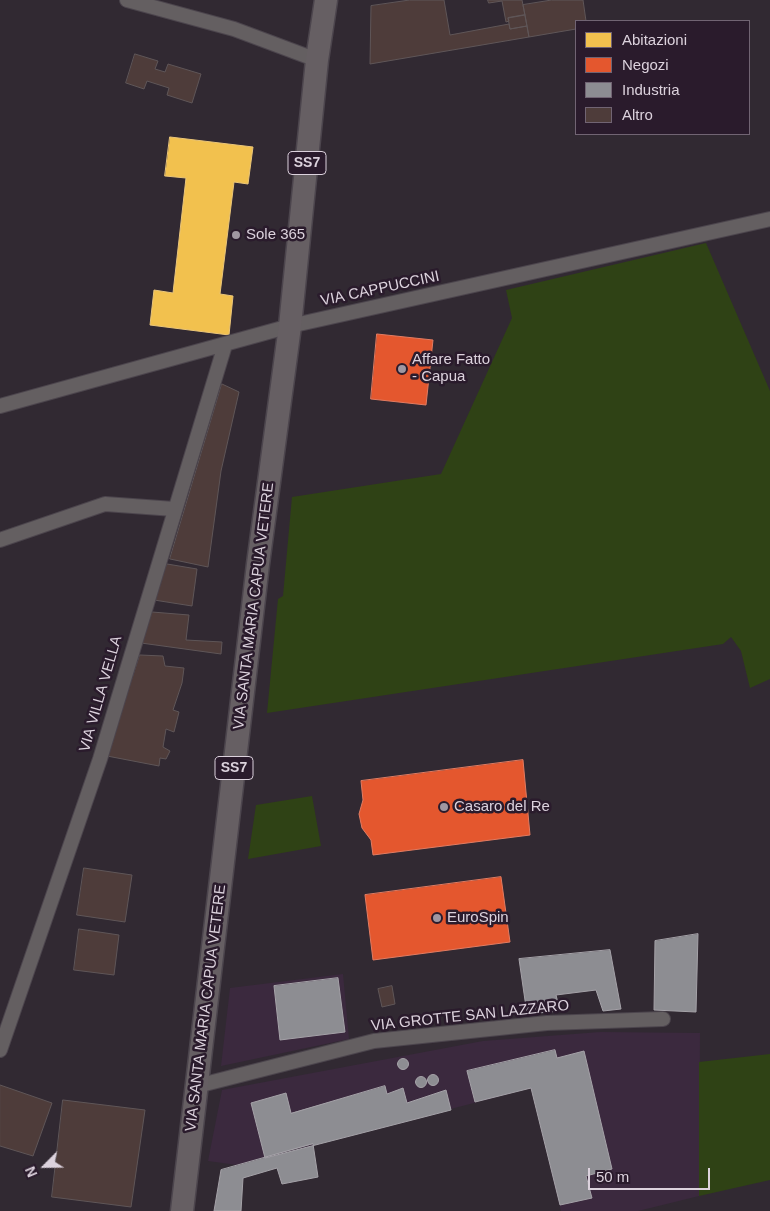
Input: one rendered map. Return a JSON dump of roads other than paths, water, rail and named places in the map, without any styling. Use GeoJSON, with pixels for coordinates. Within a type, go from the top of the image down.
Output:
{"type":"FeatureCollection","features":[{"type":"Feature","properties":{"kind":"main road","name":"VIA SANTA MARIA CAPUA VETERE"},"geometry":{"type":"LineString","coordinates":[[182,1211],[258,564],[290,326],[317,60],[326,0]]}},
{"type":"Feature","properties":{"kind":"street"},"geometry":{"type":"LineString","coordinates":[[127,0],[234,29],[317,60]]}},
{"type":"Feature","properties":{"kind":"street","name":"VIA CAPPUCCINI"},"geometry":{"type":"LineString","coordinates":[[0,406],[290,326],[770,219]]}},
{"type":"Feature","properties":{"kind":"street","name":"VIA VILLA VELLA"},"geometry":{"type":"LineString","coordinates":[[0,1050],[100,758],[174,508],[225,345]]}},
{"type":"Feature","properties":{"kind":"street"},"geometry":{"type":"LineString","coordinates":[[0,540],[105,504],[174,508]]}},
{"type":"Feature","properties":{"kind":"street","name":"VIA GROTTE SAN LAZZARO"},"geometry":{"type":"LineString","coordinates":[[197,1086],[374,1041],[547,1023],[662,1019]]}},
{"type":"Feature","properties":{"kind":"place","name":"Sole 365"},"geometry":{"type":"Point","coordinates":[236,235]}},
{"type":"Feature","properties":{"kind":"place","name":"Affare Fatto - Capua"},"geometry":{"type":"Point","coordinates":[402,369]}},
{"type":"Feature","properties":{"kind":"place","name":"Casaro del Re"},"geometry":{"type":"Point","coordinates":[444,807]}},
{"type":"Feature","properties":{"kind":"place","name":"EuroSpin"},"geometry":{"type":"Point","coordinates":[437,918]}}]}
